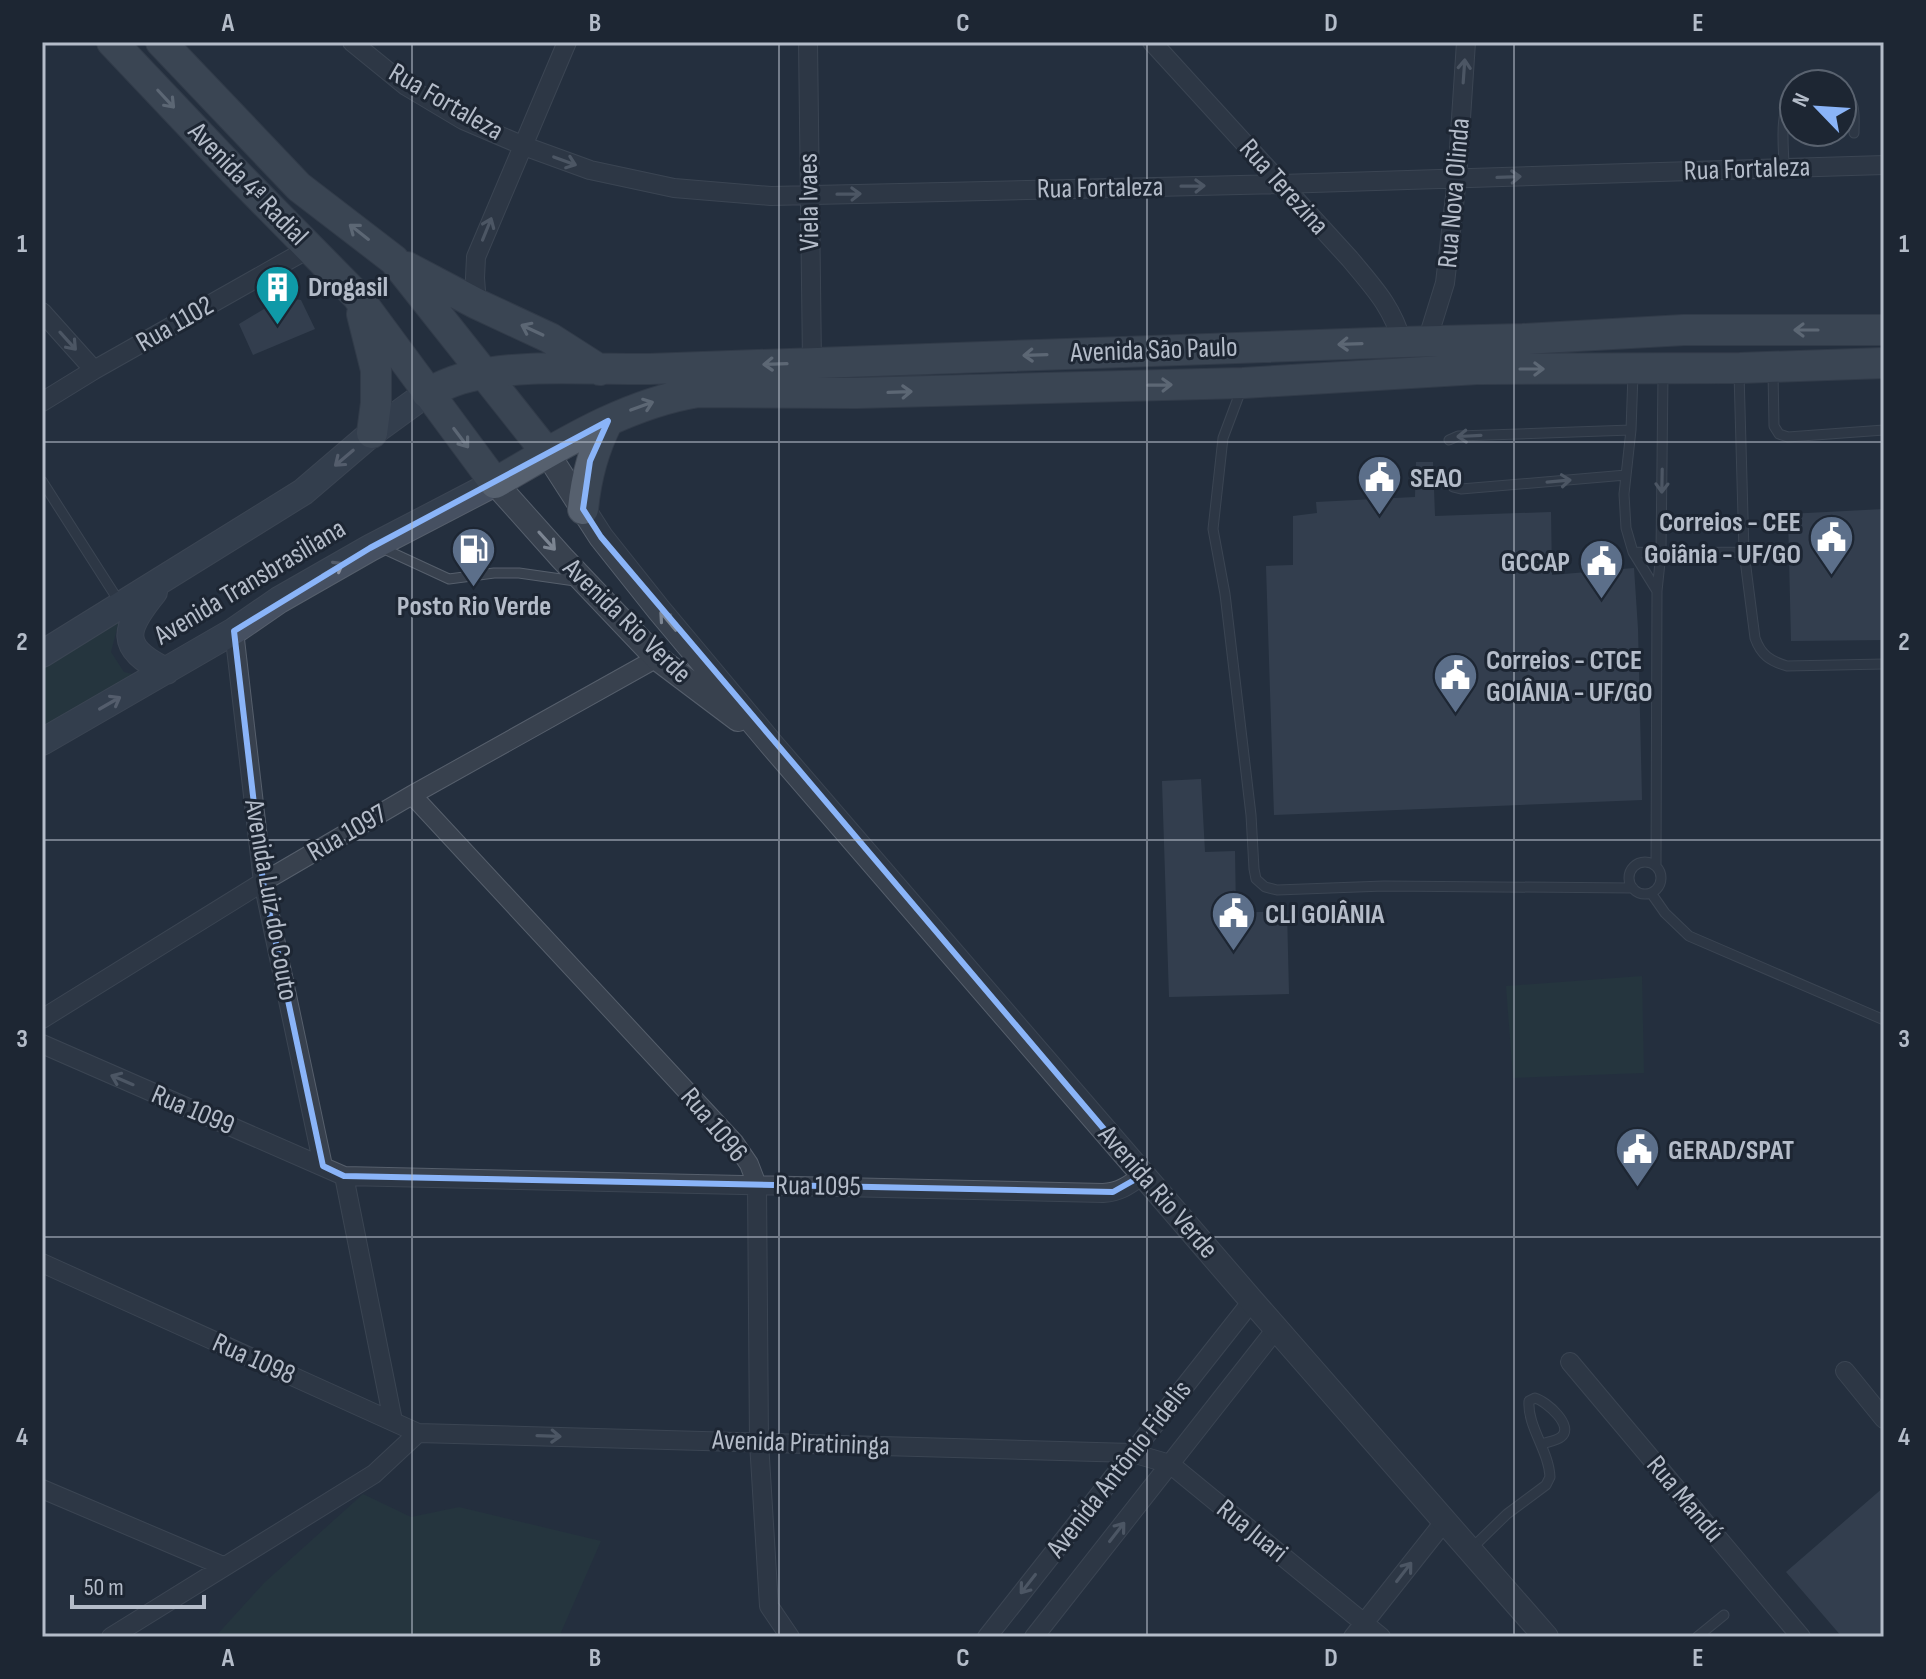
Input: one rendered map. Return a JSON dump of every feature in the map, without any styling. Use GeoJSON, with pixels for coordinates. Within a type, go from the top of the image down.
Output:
{"type":"FeatureCollection","features":[{"type":"Feature","properties":{"kind":"main road","name":"Avenida 4ª Radial"},"geometry":{"type":"LineString","coordinates":[[112,42],[357,296],[495,483]]}},
{"type":"Feature","properties":{"kind":"main road","name":"Avenida 4ª Radial"},"geometry":{"type":"LineString","coordinates":[[161,42],[299,187],[394,260],[547,453]]}},
{"type":"Feature","properties":{"kind":"main road"},"geometry":{"type":"LineString","coordinates":[[394,260],[550,338],[600,370]]}},
{"type":"Feature","properties":{"kind":"main road"},"geometry":{"type":"LineString","coordinates":[[357,296],[376,370],[372,433]]}},
{"type":"Feature","properties":{"kind":"main road","name":"Avenida São Paulo"},"geometry":{"type":"LineString","coordinates":[[427,393],[463,378],[485,373],[536,369],[600,370],[1523,339],[1684,330],[1884,330]]}},
{"type":"Feature","properties":{"kind":"main road"},"geometry":{"type":"LineString","coordinates":[[1477,369],[1477,360],[1487,350],[1503,348],[1523,339]]}},
{"type":"Feature","properties":{"kind":"main road"},"geometry":{"type":"LineString","coordinates":[[1355,376],[1411,359],[1414,341]]}},
{"type":"Feature","properties":{"kind":"main road","name":"Avenida São Paulo"},"geometry":{"type":"LineString","coordinates":[[495,483],[641,406],[698,392],[856,393],[1243,383],[1477,369],[1740,368],[1884,363]]}},
{"type":"Feature","properties":{"kind":"main road","name":"Avenida Transbrasiliana"},"geometry":{"type":"LineString","coordinates":[[42,654],[303,492],[372,433],[427,393]]}},
{"type":"Feature","properties":{"kind":"main road"},"geometry":{"type":"LineString","coordinates":[[583,509],[590,461],[608,421]]}},
{"type":"Feature","properties":{"kind":"main road","name":"Avenida Transbrasiliana"},"geometry":{"type":"LineString","coordinates":[[42,742],[375,545],[495,483]]}},
{"type":"Feature","properties":{"kind":"main road"},"geometry":{"type":"LineString","coordinates":[[166,576],[134,617],[130,629],[131,643],[137,653],[166,671]]}},
{"type":"Feature","properties":{"kind":"street","name":"Rua Fortaleza"},"geometry":{"type":"LineString","coordinates":[[352,42],[406,86],[463,120],[524,146],[590,170],[674,188],[771,196],[1884,165]]}},
{"type":"Feature","properties":{"kind":"street"},"geometry":{"type":"LineString","coordinates":[[477,304],[476,257],[567,42]]}},
{"type":"Feature","properties":{"kind":"street","name":"Viela Ivaes"},"geometry":{"type":"LineString","coordinates":[[808,42],[812,363]]}},
{"type":"Feature","properties":{"kind":"street","name":"Rua Terezina"},"geometry":{"type":"LineString","coordinates":[[1152,42],[1379,294],[1414,341]]}},
{"type":"Feature","properties":{"kind":"street","name":"Rua Nova Olinda"},"geometry":{"type":"LineString","coordinates":[[1414,341],[1445,283],[1457,179],[1466,42]]}},
{"type":"Feature","properties":{"kind":"street","name":"Rua 1102"},"geometry":{"type":"LineString","coordinates":[[42,402],[310,248]]}},
{"type":"Feature","properties":{"kind":"street"},"geometry":{"type":"LineString","coordinates":[[42,312],[94,370]]}},
{"type":"Feature","properties":{"kind":"street","name":"Avenida Rio Verde"},"geometry":{"type":"LineString","coordinates":[[547,453],[601,537],[772,745],[1546,1637]]}},
{"type":"Feature","properties":{"kind":"street","name":"Avenida Rio Verde"},"geometry":{"type":"LineString","coordinates":[[495,483],[657,658],[772,745]]}},
{"type":"Feature","properties":{"kind":"street","name":"Avenida Luiz do Couto"},"geometry":{"type":"LineString","coordinates":[[234,631],[263,882],[323,1166]]}},
{"type":"Feature","properties":{"kind":"street","name":"Rua 1097"},"geometry":{"type":"LineString","coordinates":[[42,1019],[263,882],[657,658]]}},
{"type":"Feature","properties":{"kind":"street","name":"Rua 1096"},"geometry":{"type":"LineString","coordinates":[[412,795],[734,1142],[749,1164],[757,1185],[759,1442],[769,1606],[790,1637]]}},
{"type":"Feature","properties":{"kind":"street","name":"Rua 1099"},"geometry":{"type":"LineString","coordinates":[[42,1044],[344,1176]]}},
{"type":"Feature","properties":{"kind":"street","name":"Rua 1095"},"geometry":{"type":"LineString","coordinates":[[344,1176],[1103,1193],[1125,1189],[1143,1175]]}},
{"type":"Feature","properties":{"kind":"street"},"geometry":{"type":"LineString","coordinates":[[344,1176],[393,1421]]}},
{"type":"Feature","properties":{"kind":"street","name":"Rua 1098"},"geometry":{"type":"LineString","coordinates":[[42,1263],[418,1433],[471,1433]]}},
{"type":"Feature","properties":{"kind":"street","name":"Avenida Antônio Fidelis"},"geometry":{"type":"LineString","coordinates":[[987,1637],[1252,1301]]}},
{"type":"Feature","properties":{"kind":"street","name":"Avenida Antônio Fidelis"},"geometry":{"type":"LineString","coordinates":[[1034,1637],[1276,1329]]}},
{"type":"Feature","properties":{"kind":"street","name":"Rua Mandú"},"geometry":{"type":"LineString","coordinates":[[1570,1362],[1801,1637]]}},
{"type":"Feature","properties":{"kind":"street"},"geometry":{"type":"LineString","coordinates":[[1845,1371],[1884,1419]]}},
{"type":"Feature","properties":{"kind":"street"},"geometry":{"type":"LineString","coordinates":[[111,1637],[374,1474],[418,1433]]}},
{"type":"Feature","properties":{"kind":"street","name":"Avenida Piratininga"},"geometry":{"type":"LineString","coordinates":[[471,1433],[1132,1453]]}},
{"type":"Feature","properties":{"kind":"street","name":"Rua Juari"},"geometry":{"type":"LineString","coordinates":[[1132,1453],[1170,1464],[1359,1630],[1381,1637]]}},
{"type":"Feature","properties":{"kind":"street"},"geometry":{"type":"LineString","coordinates":[[42,1489],[223,1566]]}},
{"type":"Feature","properties":{"kind":"street"},"geometry":{"type":"LineString","coordinates":[[1359,1630],[1444,1522]]}},
{"type":"Feature","properties":{"kind":"lane"},"geometry":{"type":"LineString","coordinates":[[1784,148],[1784,168]]}},
{"type":"Feature","properties":{"kind":"lane"},"geometry":{"type":"LineString","coordinates":[[1773,367],[1774,426],[1779,434],[1788,437],[1884,430]]}},
{"type":"Feature","properties":{"kind":"lane"},"geometry":{"type":"LineString","coordinates":[[1633,368],[1631,430],[1624,494],[1626,528],[1633,552],[1657,591]]}},
{"type":"Feature","properties":{"kind":"lane"},"geometry":{"type":"LineString","coordinates":[[1243,383],[1223,438],[1213,529],[1225,594],[1256,879],[1265,887],[1277,890],[1384,886],[1633,888],[1641,893],[1651,893],[1658,888],[1661,879],[1656,866],[1657,591],[1661,553],[1663,368]]}},
{"type":"Feature","properties":{"kind":"lane"},"geometry":{"type":"LineString","coordinates":[[1740,368],[1744,552],[1758,647],[1765,656],[1787,666],[1884,664]]}},
{"type":"Feature","properties":{"kind":"lane"},"geometry":{"type":"LineString","coordinates":[[1449,440],[1458,436],[1631,430]]}},
{"type":"Feature","properties":{"kind":"lane"},"geometry":{"type":"LineString","coordinates":[[1453,487],[1461,489],[1626,475]]}},
{"type":"Feature","properties":{"kind":"lane"},"geometry":{"type":"LineString","coordinates":[[42,481],[121,605]]}},
{"type":"Feature","properties":{"kind":"lane"},"geometry":{"type":"LineString","coordinates":[[375,545],[449,579],[519,573],[586,583]]}},
{"type":"Feature","properties":{"kind":"lane"},"geometry":{"type":"LineString","coordinates":[[1633,552],[1744,552]]}},
{"type":"Feature","properties":{"kind":"lane"},"geometry":{"type":"LineString","coordinates":[[1633,888],[1629,877],[1634,867],[1645,862],[1656,866]]}},
{"type":"Feature","properties":{"kind":"lane"},"geometry":{"type":"LineString","coordinates":[[1651,893],[1665,913],[1689,936],[1884,1020]]}},
{"type":"Feature","properties":{"kind":"lane"},"geometry":{"type":"LineString","coordinates":[[1469,1550],[1507,1514],[1546,1485],[1550,1477],[1528,1405],[1535,1398],[1543,1400],[1552,1409],[1565,1428],[1560,1438],[1542,1444]]}},
{"type":"Feature","properties":{"kind":"lane"},"geometry":{"type":"LineString","coordinates":[[1697,1637],[1724,1615]]}},
{"type":"Feature","properties":{"kind":"highlighted area"},"geometry":{"type":"Polygon","coordinates":[[[608,421],[590,461],[583,509],[601,537],[1143,1175],[1113,1192],[344,1176],[323,1166],[263,882],[234,631],[370,548],[608,421]]]}},
{"type":"Feature","properties":{"kind":"green space"},"geometry":{"type":"Polygon","coordinates":[[[119,621],[111,652],[124,672],[142,676],[42,732],[42,668],[119,621]]]}},
{"type":"Feature","properties":{"kind":"green space"},"geometry":{"type":"Polygon","coordinates":[[[1642,976],[1644,1073],[1513,1078],[1506,986],[1642,976]]]}},
{"type":"Feature","properties":{"kind":"green space"},"geometry":{"type":"Polygon","coordinates":[[[363,1494],[411,1517],[459,1507],[601,1541],[559,1637],[215,1637],[264,1583],[363,1494]]]}},
{"type":"Feature","properties":{"kind":"building","name":"Drogasil"},"geometry":{"type":"Polygon","coordinates":[[[284,297],[301,300],[315,329],[253,355],[239,324],[284,297]]]}},
{"type":"Feature","properties":{"kind":"building","name":"Correios - CTCE GOIÂNIA - UF/GO"},"geometry":{"type":"Polygon","coordinates":[[[1416,462],[1433,462],[1435,516],[1551,512],[1552,575],[1634,568],[1642,800],[1274,815],[1266,566],[1293,565],[1293,516],[1317,513],[1316,502],[1415,497],[1416,462]]]}},
{"type":"Feature","properties":{"kind":"building","name":"Correios - CEE Goiânia - UF/GO"},"geometry":{"type":"Polygon","coordinates":[[[1884,509],[1884,640],[1791,641],[1788,514],[1884,509]]]}},
{"type":"Feature","properties":{"kind":"building"},"geometry":{"type":"Polygon","coordinates":[[[1201,779],[1205,852],[1235,851],[1236,913],[1287,911],[1289,994],[1169,997],[1162,781],[1201,779]]]}},
{"type":"Feature","properties":{"kind":"building"},"geometry":{"type":"Polygon","coordinates":[[[1884,1487],[1884,1637],[1842,1637],[1786,1572],[1884,1487]]]}},
{"type":"Feature","properties":{"kind":"place","name":"Drogasil"},"geometry":{"type":"Point","coordinates":[277,326]}},
{"type":"Feature","properties":{"kind":"place","name":"SEAO"},"geometry":{"type":"Point","coordinates":[1379,517]}},
{"type":"Feature","properties":{"kind":"place","name":"Correios - CEE Goiânia - UF/GO"},"geometry":{"type":"Point","coordinates":[1832,577]}},
{"type":"Feature","properties":{"kind":"place","name":"Posto Rio Verde"},"geometry":{"type":"Point","coordinates":[474,588]}},
{"type":"Feature","properties":{"kind":"place","name":"GCCAP"},"geometry":{"type":"Point","coordinates":[1601,601]}},
{"type":"Feature","properties":{"kind":"place","name":"Correios - CTCE GOIÂNIA - UF/GO"},"geometry":{"type":"Point","coordinates":[1455,715]}},
{"type":"Feature","properties":{"kind":"place","name":"CLI GOIÂNIA"},"geometry":{"type":"Point","coordinates":[1234,953]}},
{"type":"Feature","properties":{"kind":"place","name":"GERAD/SPAT"},"geometry":{"type":"Point","coordinates":[1637,1189]}}]}
